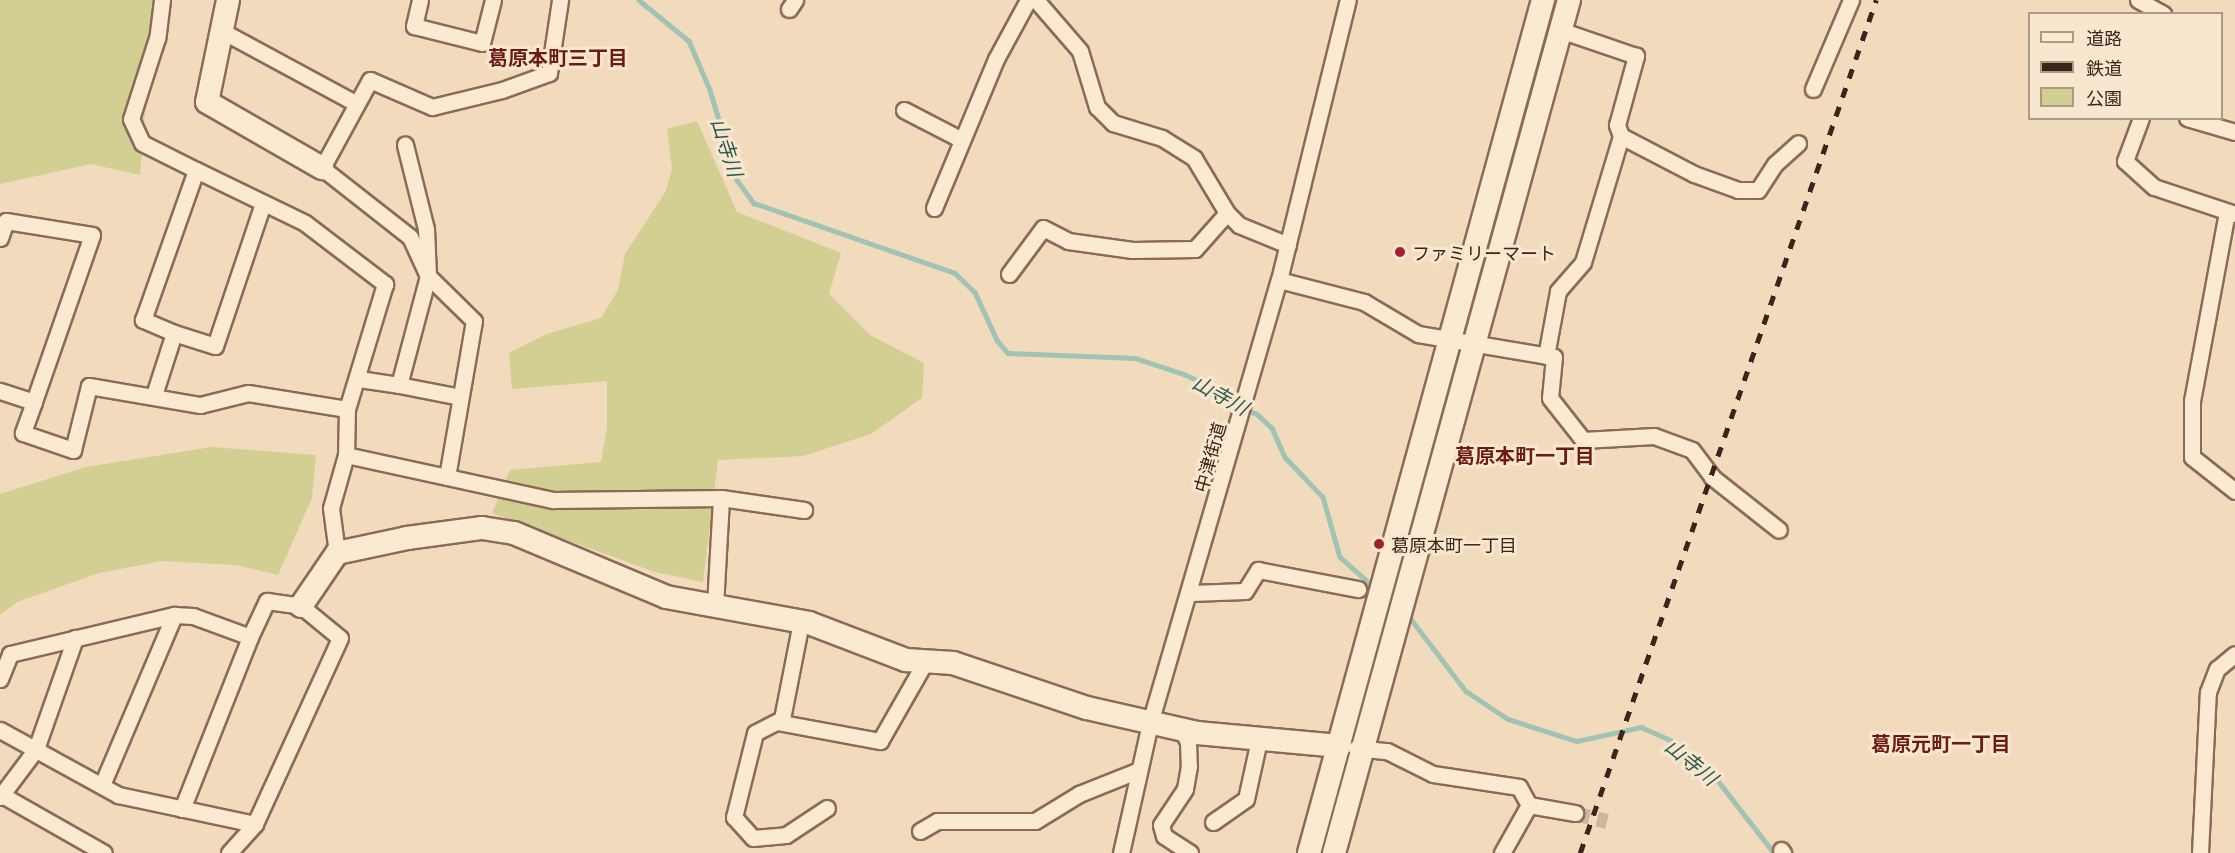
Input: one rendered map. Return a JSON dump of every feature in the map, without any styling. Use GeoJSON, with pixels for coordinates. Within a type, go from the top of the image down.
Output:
{"type":"FeatureCollection","features":[{"type":"Feature","properties":{"kind":"street"},"geometry":{"type":"LineString","coordinates":[[162,0],[157,38],[131,119],[142,143],[305,223],[385,284],[359,379],[347,409],[346,455],[331,508],[337,553],[301,606]]}},
{"type":"Feature","properties":{"kind":"street"},"geometry":{"type":"LineString","coordinates":[[228,0],[207,102],[322,168],[410,237],[428,276],[474,321],[447,477]]}},
{"type":"Feature","properties":{"kind":"street"},"geometry":{"type":"LineString","coordinates":[[420,0],[414,26],[482,43],[493,0]]}},
{"type":"Feature","properties":{"kind":"street"},"geometry":{"type":"LineString","coordinates":[[322,168],[370,80],[432,107],[502,90],[549,73],[560,0]]}},
{"type":"Feature","properties":{"kind":"street"},"geometry":{"type":"LineString","coordinates":[[934,208],[996,59],[1028,0]]}},
{"type":"Feature","properties":{"kind":"street"},"geometry":{"type":"LineString","coordinates":[[1036,0],[1080,51],[1097,107],[1113,123],[1162,138],[1194,158],[1227,213],[1239,225],[1288,245]]}},
{"type":"Feature","properties":{"kind":"street","name":"中津街道"},"geometry":{"type":"LineString","coordinates":[[1120,853],[1150,723],[1191,593],[1279,280],[1348,0]]}},
{"type":"Feature","properties":{"kind":"street"},"geometry":{"type":"LineString","coordinates":[[1309,853],[1543,0]]}},
{"type":"Feature","properties":{"kind":"street"},"geometry":{"type":"LineString","coordinates":[[1334,853],[1569,0]]}},
{"type":"Feature","properties":{"kind":"street"},"geometry":{"type":"LineString","coordinates":[[1813,89],[1851,0]]}},
{"type":"Feature","properties":{"kind":"street"},"geometry":{"type":"LineString","coordinates":[[2138,0],[2159,12]]}},
{"type":"Feature","properties":{"kind":"street"},"geometry":{"type":"LineString","coordinates":[[222,30],[357,104]]}},
{"type":"Feature","properties":{"kind":"street"},"geometry":{"type":"LineString","coordinates":[[1546,356],[1558,291],[1583,262],[1621,136],[1617,125],[1636,56],[1560,30]]}},
{"type":"Feature","properties":{"kind":"street"},"geometry":{"type":"LineString","coordinates":[[904,111],[962,140]]}},
{"type":"Feature","properties":{"kind":"street"},"geometry":{"type":"LineString","coordinates":[[2140,120],[2125,161],[2154,187],[2231,213],[2192,401],[2192,457],[2235,491]]}},
{"type":"Feature","properties":{"kind":"street"},"geometry":{"type":"LineString","coordinates":[[2194,120],[2235,132]]}},
{"type":"Feature","properties":{"kind":"street"},"geometry":{"type":"LineString","coordinates":[[1621,136],[1694,174],[1748,190],[1758,190],[1775,164],[1798,143]]}},
{"type":"Feature","properties":{"kind":"street"},"geometry":{"type":"LineString","coordinates":[[399,385],[428,276],[426,229],[405,145]]}},
{"type":"Feature","properties":{"kind":"street"},"geometry":{"type":"LineString","coordinates":[[196,171],[143,320],[214,346],[263,203]]}},
{"type":"Feature","properties":{"kind":"street"},"geometry":{"type":"LineString","coordinates":[[1009,274],[1043,228],[1068,241],[1132,250],[1195,249],[1227,213]]}},
{"type":"Feature","properties":{"kind":"street"},"geometry":{"type":"LineString","coordinates":[[0,238],[6,221],[92,236],[23,433],[73,450],[89,386],[154,395],[200,405],[248,393],[347,409]]}},
{"type":"Feature","properties":{"kind":"street"},"geometry":{"type":"LineString","coordinates":[[1279,280],[1364,302],[1418,334],[1554,357],[1550,398],[1583,440],[1654,436],[1692,450],[1712,477],[1779,530]]}},
{"type":"Feature","properties":{"kind":"street"},"geometry":{"type":"LineString","coordinates":[[154,395],[174,333]]}},
{"type":"Feature","properties":{"kind":"street"},"geometry":{"type":"LineString","coordinates":[[359,379],[460,397]]}},
{"type":"Feature","properties":{"kind":"street"},"geometry":{"type":"LineString","coordinates":[[0,391],[34,402]]}},
{"type":"Feature","properties":{"kind":"street"},"geometry":{"type":"LineString","coordinates":[[346,455],[553,500],[721,498],[804,510]]}},
{"type":"Feature","properties":{"kind":"street"},"geometry":{"type":"LineString","coordinates":[[715,606],[721,498]]}},
{"type":"Feature","properties":{"kind":"street"},"geometry":{"type":"LineString","coordinates":[[337,553],[407,538],[482,528],[514,533],[666,597],[801,622],[906,660],[953,663],[1088,708],[1182,730],[1259,740],[1387,751],[1433,774],[1519,787],[1529,805]]}},
{"type":"Feature","properties":{"kind":"street"},"geometry":{"type":"LineString","coordinates":[[1191,593],[1245,591],[1258,570],[1358,589]]}},
{"type":"Feature","properties":{"kind":"street"},"geometry":{"type":"LineString","coordinates":[[182,809],[250,637],[267,601],[301,606],[340,638],[255,824],[229,853]]}},
{"type":"Feature","properties":{"kind":"street"},"geometry":{"type":"LineString","coordinates":[[0,679],[10,654],[174,615],[193,616],[250,637]]}},
{"type":"Feature","properties":{"kind":"street"},"geometry":{"type":"LineString","coordinates":[[102,785],[174,615]]}},
{"type":"Feature","properties":{"kind":"street"},"geometry":{"type":"LineString","coordinates":[[801,622],[782,719],[755,734],[734,817],[753,838],[786,835],[827,808]]}},
{"type":"Feature","properties":{"kind":"street"},"geometry":{"type":"LineString","coordinates":[[75,638],[36,749],[1,796],[104,853]]}},
{"type":"Feature","properties":{"kind":"street"},"geometry":{"type":"LineString","coordinates":[[2200,853],[2208,692],[2217,669],[2235,654]]}},
{"type":"Feature","properties":{"kind":"street"},"geometry":{"type":"LineString","coordinates":[[777,722],[880,741],[925,662]]}},
{"type":"Feature","properties":{"kind":"street"},"geometry":{"type":"LineString","coordinates":[[0,730],[118,795],[255,824]]}},
{"type":"Feature","properties":{"kind":"street"},"geometry":{"type":"LineString","coordinates":[[1182,730],[1188,758],[1185,789],[1161,825],[1164,836],[1190,853]]}},
{"type":"Feature","properties":{"kind":"street"},"geometry":{"type":"LineString","coordinates":[[1213,822],[1246,799],[1259,740]]}},
{"type":"Feature","properties":{"kind":"street"},"geometry":{"type":"LineString","coordinates":[[920,831],[937,821],[1035,821],[1079,794],[1139,770]]}},
{"type":"Feature","properties":{"kind":"street"},"geometry":{"type":"LineString","coordinates":[[1529,805],[1575,813]]}},
{"type":"Feature","properties":{"kind":"street"},"geometry":{"type":"LineString","coordinates":[[1502,853],[1529,805]]}},
{"type":"Feature","properties":{"kind":"green space"},"geometry":{"type":"Polygon","coordinates":[[[0,0],[154,0],[140,175],[91,164],[0,184],[0,0]]]}},
{"type":"Feature","properties":{"kind":"green space"},"geometry":{"type":"Polygon","coordinates":[[[697,121],[737,212],[841,253],[829,294],[870,335],[924,363],[922,398],[871,434],[803,456],[718,460],[703,582],[655,572],[492,513],[510,470],[601,462],[607,428],[607,381],[512,389],[509,353],[547,334],[601,318],[618,290],[625,254],[666,191],[672,168],[667,129],[697,121]]]}},
{"type":"Feature","properties":{"kind":"green space"},"geometry":{"type":"Polygon","coordinates":[[[212,447],[316,455],[312,498],[278,575],[236,565],[162,561],[99,573],[17,602],[0,615],[0,494],[86,467],[212,447]]]}},
{"type":"Feature","properties":{"kind":"waterway","name":"山寺川"},"geometry":{"type":"LineString","coordinates":[[639,0],[689,41],[710,90],[737,180],[754,203],[955,273],[975,292],[997,340],[1008,353],[1135,358],[1184,374],[1212,387],[1232,404],[1257,414],[1272,428],[1285,457],[1323,497],[1340,557],[1374,587]]}},
{"type":"Feature","properties":{"kind":"waterway","name":"山寺川"},"geometry":{"type":"LineString","coordinates":[[1408,615],[1466,691],[1508,719],[1577,741],[1641,727],[1674,742],[1712,773],[1774,853]]}},
{"type":"Feature","properties":{"kind":"tunnel"},"geometry":{"type":"LineString","coordinates":[[1575,813],[1607,821]]}},
{"type":"Feature","properties":{"kind":"railway"},"geometry":{"type":"LineString","coordinates":[[1580,853],[1876,0]]}},
{"type":"Feature","properties":{"kind":"place","name":"ファミリーマート"},"geometry":{"type":"Point","coordinates":[1400,252]}},
{"type":"Feature","properties":{"kind":"place","name":"葛原本町一丁目"},"geometry":{"type":"Point","coordinates":[1379,544]}},
{"type":"Feature","properties":{"kind":"district","name":"葛原本町三丁目"},"geometry":{"type":"Point","coordinates":[558,56]}},
{"type":"Feature","properties":{"kind":"district","name":"葛原本町一丁目"},"geometry":{"type":"Point","coordinates":[1525,454]}},
{"type":"Feature","properties":{"kind":"district","name":"葛原元町一丁目"},"geometry":{"type":"Point","coordinates":[1941,742]}}]}
